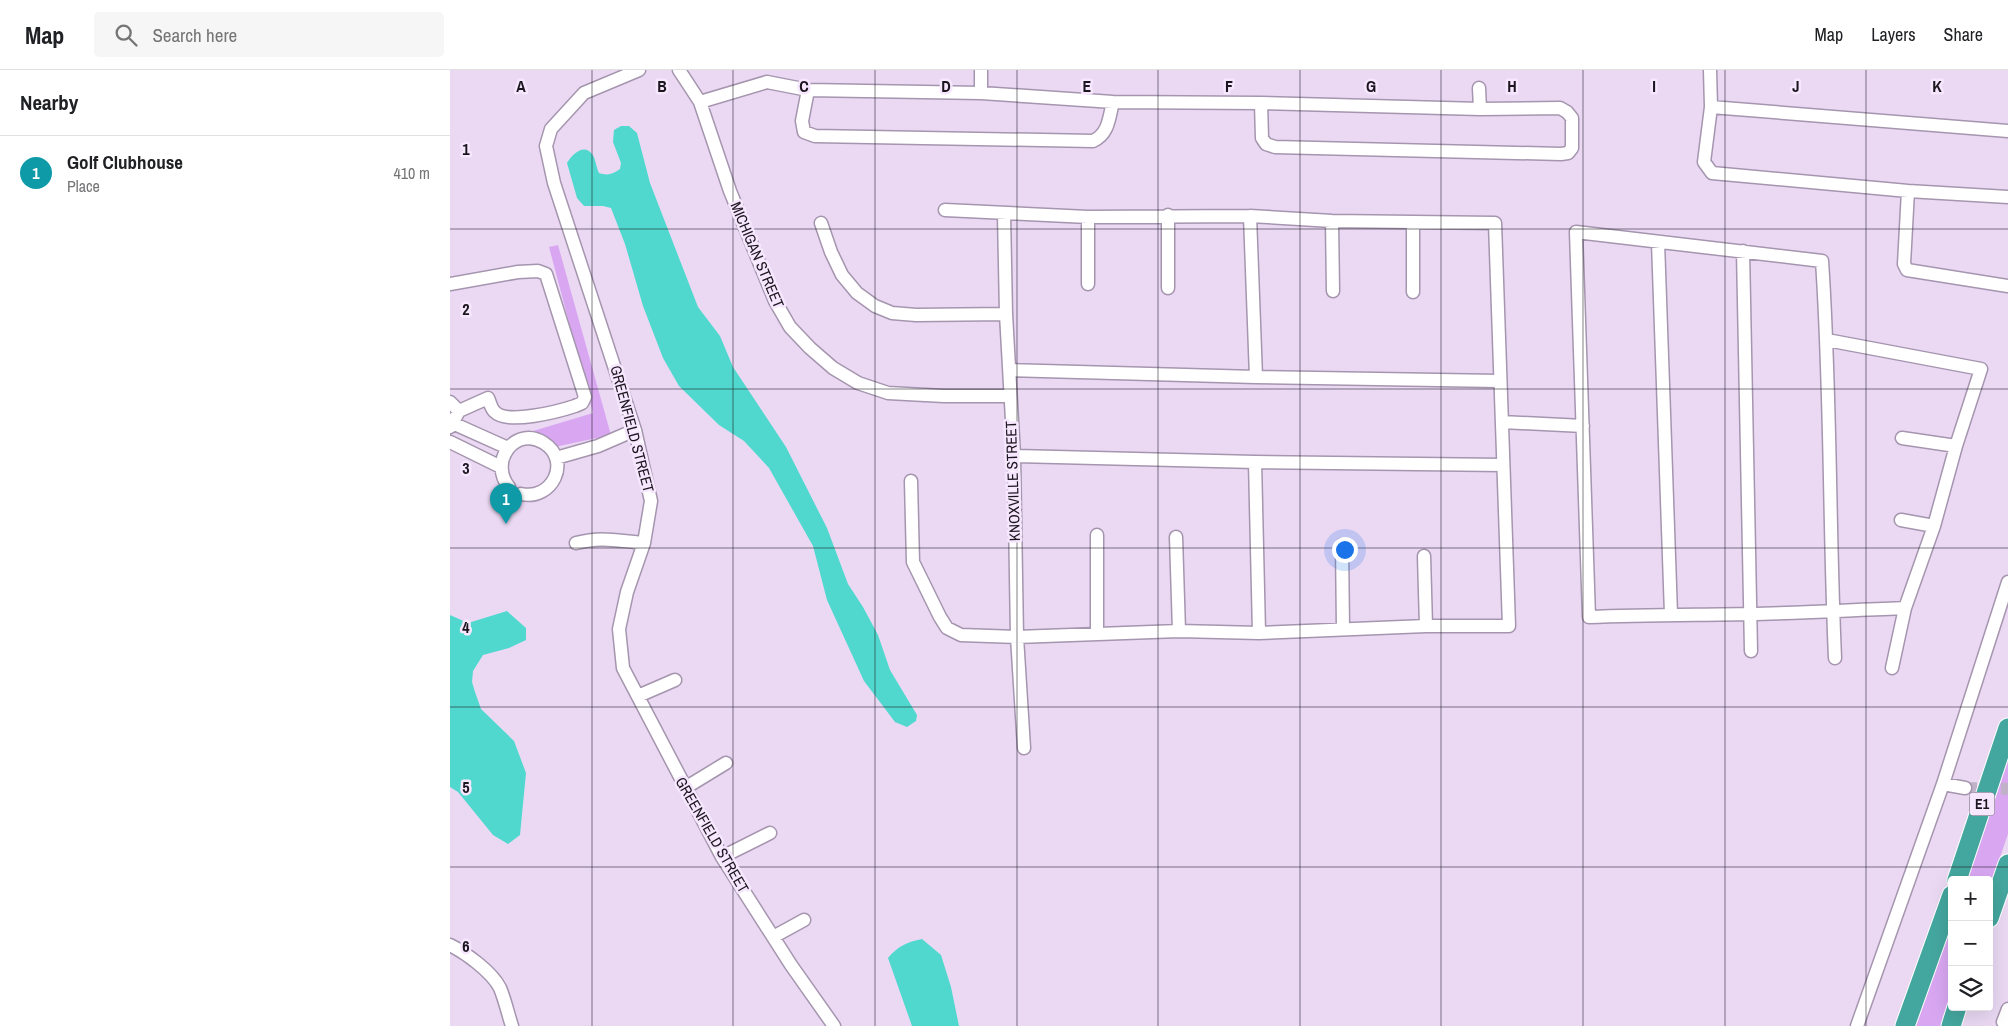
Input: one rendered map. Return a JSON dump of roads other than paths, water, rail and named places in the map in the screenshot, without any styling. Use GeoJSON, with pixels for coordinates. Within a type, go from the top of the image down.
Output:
{"type":"FeatureCollection","features":[{"type":"Feature","properties":{"kind":"highway","name":"E1"},"geometry":{"type":"LineString","coordinates":[[1958,876],[2008,728]]}},
{"type":"Feature","properties":{"kind":"highway"},"geometry":{"type":"LineString","coordinates":[[1993,907],[2008,864]]}},
{"type":"Feature","properties":{"kind":"highway"},"geometry":{"type":"LineString","coordinates":[[1905,1026],[1948,905]]}},
{"type":"Feature","properties":{"kind":"highway"},"geometry":{"type":"LineString","coordinates":[[1950,1026],[1956,1011]]}},
{"type":"Feature","properties":{"kind":"street","name":"GREENFIELD STREET"},"geometry":{"type":"LineString","coordinates":[[638,70],[584,93],[551,130],[546,146],[554,183],[635,430],[651,501],[644,543],[627,592],[619,629],[623,668],[684,788],[722,857],[773,937],[834,1026]]}},
{"type":"Feature","properties":{"kind":"street","name":"MICHIGAN STREET"},"geometry":{"type":"LineString","coordinates":[[679,70],[700,102],[730,191],[775,301],[790,326],[810,348],[833,368],[858,384],[888,393],[944,396],[1010,396]]}},
{"type":"Feature","properties":{"kind":"street"},"geometry":{"type":"LineString","coordinates":[[981,70],[981,93]]}},
{"type":"Feature","properties":{"kind":"street"},"geometry":{"type":"LineString","coordinates":[[1710,70],[1711,107],[1704,162],[1712,173],[1908,191],[2008,197]]}},
{"type":"Feature","properties":{"kind":"street"},"geometry":{"type":"LineString","coordinates":[[700,102],[767,76],[808,90],[981,93],[1113,102],[1261,103],[1480,109],[1560,108],[1572,118],[1572,148],[1568,152],[1561,154],[1275,147],[1266,144],[1262,138],[1261,103]]}},
{"type":"Feature","properties":{"kind":"street"},"geometry":{"type":"LineString","coordinates":[[1479,88],[1480,109]]}},
{"type":"Feature","properties":{"kind":"street"},"geometry":{"type":"LineString","coordinates":[[808,90],[802,121],[804,132],[815,136],[1093,141],[1100,138],[1106,131],[1113,102]]}},
{"type":"Feature","properties":{"kind":"street"},"geometry":{"type":"LineString","coordinates":[[1711,107],[2008,131]]}},
{"type":"Feature","properties":{"kind":"street"},"geometry":{"type":"LineString","coordinates":[[1908,191],[1904,264],[1907,270],[2008,286]]}},
{"type":"Feature","properties":{"kind":"street"},"geometry":{"type":"LineString","coordinates":[[911,481],[913,562],[947,628],[961,635],[1017,637],[1179,631],[1259,633],[1426,626],[1509,626],[1495,223],[1332,221],[1250,216],[1088,217],[945,210]]}},
{"type":"Feature","properties":{"kind":"street","name":"KNOXVILLE STREET"},"geometry":{"type":"LineString","coordinates":[[1004,214],[1006,314],[1014,456],[1017,637],[1024,748]]}},
{"type":"Feature","properties":{"kind":"street"},"geometry":{"type":"LineString","coordinates":[[1168,216],[1168,288]]}},
{"type":"Feature","properties":{"kind":"street"},"geometry":{"type":"LineString","coordinates":[[1250,216],[1256,377]]}},
{"type":"Feature","properties":{"kind":"street"},"geometry":{"type":"LineString","coordinates":[[1088,217],[1088,284]]}},
{"type":"Feature","properties":{"kind":"street"},"geometry":{"type":"LineString","coordinates":[[1332,221],[1333,291]]}},
{"type":"Feature","properties":{"kind":"street"},"geometry":{"type":"LineString","coordinates":[[1413,222],[1413,292]]}},
{"type":"Feature","properties":{"kind":"street"},"geometry":{"type":"LineString","coordinates":[[821,223],[831,252],[842,275],[857,293],[875,306],[892,313],[916,315],[1006,314]]}},
{"type":"Feature","properties":{"kind":"street"},"geometry":{"type":"LineString","coordinates":[[1835,658],[1833,610],[1827,340],[1822,261],[1576,232],[1589,617],[1750,614],[1833,610],[1905,608]]}},
{"type":"Feature","properties":{"kind":"street"},"geometry":{"type":"LineString","coordinates":[[1658,242],[1671,614]]}},
{"type":"Feature","properties":{"kind":"street"},"geometry":{"type":"LineString","coordinates":[[1743,251],[1751,650]]}},
{"type":"Feature","properties":{"kind":"street"},"geometry":{"type":"LineString","coordinates":[[450,284],[518,272],[538,270],[546,274],[585,397],[582,403],[575,406],[532,417],[502,417],[495,413],[488,398],[454,407],[450,424],[508,448]]}},
{"type":"Feature","properties":{"kind":"street"},"geometry":{"type":"LineString","coordinates":[[1827,340],[1981,369],[1956,446],[1934,526],[1905,608],[1892,668]]}},
{"type":"Feature","properties":{"kind":"street"},"geometry":{"type":"LineString","coordinates":[[1010,370],[1500,381]]}},
{"type":"Feature","properties":{"kind":"street"},"geometry":{"type":"LineString","coordinates":[[1502,422],[1583,426]]}},
{"type":"Feature","properties":{"kind":"street"},"geometry":{"type":"LineString","coordinates":[[556,458],[598,446],[635,430]]}},
{"type":"Feature","properties":{"kind":"street"},"geometry":{"type":"LineString","coordinates":[[1902,438],[1956,446]]}},
{"type":"Feature","properties":{"kind":"street"},"geometry":{"type":"LineString","coordinates":[[509,487],[505,482],[501,467],[508,448],[521,440],[535,439],[548,446],[556,458],[557,473],[550,486],[538,494],[521,494]]}},
{"type":"Feature","properties":{"kind":"street"},"geometry":{"type":"LineString","coordinates":[[450,442],[501,467]]}},
{"type":"Feature","properties":{"kind":"street"},"geometry":{"type":"LineString","coordinates":[[1014,456],[1255,462],[1502,465]]}},
{"type":"Feature","properties":{"kind":"street"},"geometry":{"type":"LineString","coordinates":[[1255,462],[1259,633]]}},
{"type":"Feature","properties":{"kind":"street"},"geometry":{"type":"LineString","coordinates":[[1901,520],[1934,526]]}},
{"type":"Feature","properties":{"kind":"street"},"geometry":{"type":"LineString","coordinates":[[1097,535],[1097,633]]}},
{"type":"Feature","properties":{"kind":"street"},"geometry":{"type":"LineString","coordinates":[[1176,537],[1179,631]]}},
{"type":"Feature","properties":{"kind":"street"},"geometry":{"type":"LineString","coordinates":[[576,543],[610,538],[644,543]]}},
{"type":"Feature","properties":{"kind":"street"},"geometry":{"type":"LineString","coordinates":[[1342,545],[1343,630]]}},
{"type":"Feature","properties":{"kind":"street"},"geometry":{"type":"LineString","coordinates":[[1424,556],[1426,626]]}},
{"type":"Feature","properties":{"kind":"street"},"geometry":{"type":"LineString","coordinates":[[1857,1026],[1943,784],[2008,582]]}},
{"type":"Feature","properties":{"kind":"street"},"geometry":{"type":"LineString","coordinates":[[638,696],[674,680]]}},
{"type":"Feature","properties":{"kind":"street"},"geometry":{"type":"LineString","coordinates":[[684,788],[726,763]]}},
{"type":"Feature","properties":{"kind":"street"},"geometry":{"type":"LineString","coordinates":[[1943,784],[1965,788]]}},
{"type":"Feature","properties":{"kind":"street"},"geometry":{"type":"LineString","coordinates":[[722,857],[770,833]]}},
{"type":"Feature","properties":{"kind":"street"},"geometry":{"type":"LineString","coordinates":[[773,937],[804,920]]}},
{"type":"Feature","properties":{"kind":"street"},"geometry":{"type":"LineString","coordinates":[[450,945],[463,951],[478,963],[500,987],[512,1026]]}},
{"type":"Feature","properties":{"kind":"street"},"geometry":{"type":"LineString","coordinates":[[2008,1009],[2003,1022],[2008,1024]]}},
{"type":"Feature","properties":{"kind":"tunnel"},"geometry":{"type":"LineString","coordinates":[[1965,788],[2008,789]]}},
{"type":"Feature","properties":{"kind":"place","name":"Golf Clubhouse"},"geometry":{"type":"Point","coordinates":[506,524]}}]}
